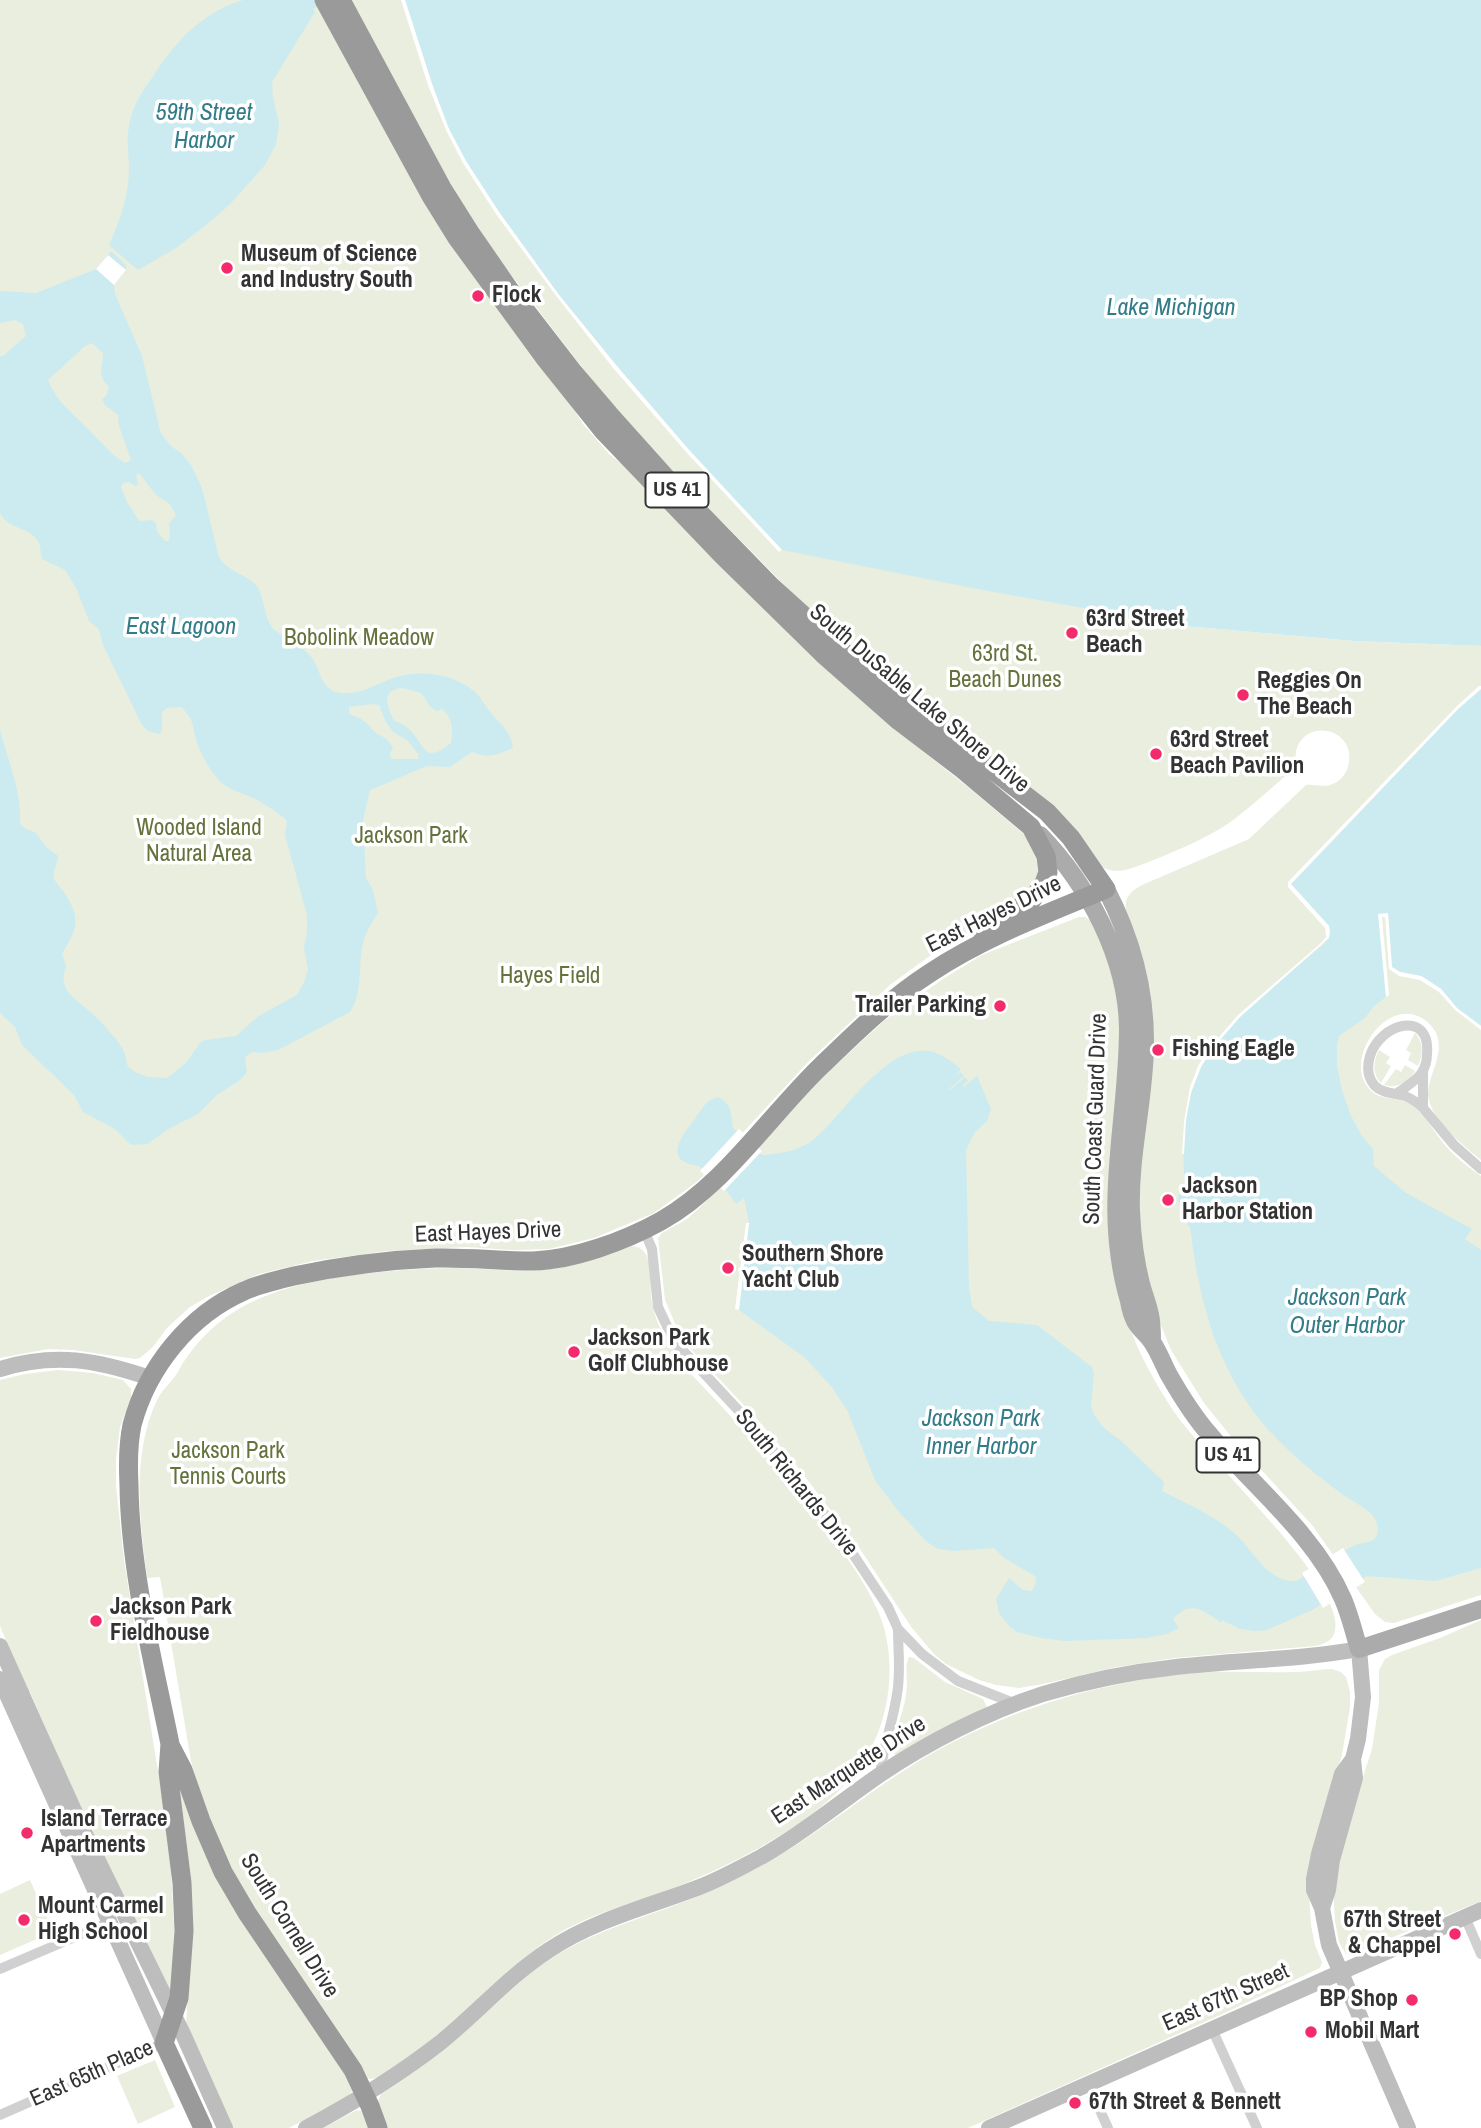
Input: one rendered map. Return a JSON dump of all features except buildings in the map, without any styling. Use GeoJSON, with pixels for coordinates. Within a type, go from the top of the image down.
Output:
{"type":"FeatureCollection","features":[{"type":"Feature","properties":{"kind":"highway","name":"South DuSable Lake Shore Drive"},"geometry":{"type":"LineString","coordinates":[[335,5],[431,196],[457,238],[544,357],[604,432],[751,585],[822,654],[899,721],[1031,827]]}},
{"type":"Feature","properties":{"kind":"highway","name":"South DuSable Lake Shore Drive"},"geometry":{"type":"LineString","coordinates":[[335,5],[471,234],[509,289],[609,414],[670,482],[771,586],[845,653],[1047,812],[1071,838],[1097,893]]}},
{"type":"Feature","properties":{"kind":"highway"},"geometry":{"type":"LineString","coordinates":[[981,943],[991,924],[1032,900],[1044,883],[1048,872],[1046,856],[1031,827]]}},
{"type":"Feature","properties":{"kind":"highway","name":"East Hayes Drive"},"geometry":{"type":"LineString","coordinates":[[150,1378],[175,1343],[202,1317],[247,1289],[267,1283],[318,1270],[378,1262],[454,1258],[547,1260],[578,1254],[644,1230],[676,1213],[707,1188],[820,1067],[892,1001],[928,974],[981,943],[1097,893]]}},
{"type":"Feature","properties":{"kind":"highway","name":"South Cornell Drive"},"geometry":{"type":"LineString","coordinates":[[150,1378],[132,1426],[129,1509],[137,1571],[170,1744],[168,1772],[182,1883],[184,1931],[179,1998],[164,2043]]}},
{"type":"Feature","properties":{"kind":"highway","name":"South Cornell Drive"},"geometry":{"type":"LineString","coordinates":[[170,1744],[223,1872],[247,1913],[353,2070],[378,2128]]}},
{"type":"Feature","properties":{"kind":"highway"},"geometry":{"type":"LineString","coordinates":[[164,2043],[202,2128]]}},
{"type":"Feature","properties":{"kind":"main road","name":"South DuSable Lake Shore Drive"},"geometry":{"type":"LineString","coordinates":[[1031,827],[1097,893]]}},
{"type":"Feature","properties":{"kind":"main road","name":"South Coast Guard Drive"},"geometry":{"type":"LineString","coordinates":[[1097,893],[1119,914],[1132,949],[1144,1010],[1145,1049],[1131,1179],[1131,1209],[1135,1258],[1151,1317],[1152,1341],[1168,1373],[1196,1417],[1286,1517],[1318,1558],[1343,1598],[1359,1649]]}},
{"type":"Feature","properties":{"kind":"main road","name":"East Marquette Drive"},"geometry":{"type":"LineString","coordinates":[[1359,1649],[1481,1609]]}},
{"type":"Feature","properties":{"kind":"street"},"geometry":{"type":"LineString","coordinates":[[1423,1108],[1423,1072],[1428,1049],[1426,1039],[1417,1027],[1403,1025],[1393,1028],[1384,1034],[1371,1051],[1368,1074],[1384,1092],[1405,1096],[1423,1108],[1454,1145],[1481,1169]]}},
{"type":"Feature","properties":{"kind":"street"},"geometry":{"type":"LineString","coordinates":[[1396,1094],[1423,1072]]}},
{"type":"Feature","properties":{"kind":"street","name":"South Richards Drive"},"geometry":{"type":"LineString","coordinates":[[644,1230],[652,1250],[658,1307],[674,1342],[752,1425],[835,1527],[888,1607],[898,1629],[922,1654],[958,1681],[1016,1704]]}},
{"type":"Feature","properties":{"kind":"street"},"geometry":{"type":"LineString","coordinates":[[0,1369],[26,1362],[80,1360],[114,1366],[150,1378]]}},
{"type":"Feature","properties":{"kind":"street","name":"South Richards Drive"},"geometry":{"type":"LineString","coordinates":[[880,1774],[882,1752],[898,1691],[898,1629]]}},
{"type":"Feature","properties":{"kind":"street"},"geometry":{"type":"LineString","coordinates":[[0,1646],[4,1674],[164,2043]]}},
{"type":"Feature","properties":{"kind":"street"},"geometry":{"type":"LineString","coordinates":[[1359,1649],[1363,1670],[1363,1697],[1360,1730],[1353,1759],[1355,1778],[1332,1860],[1328,1890],[1322,1908],[1329,1945],[1408,2128]]}},
{"type":"Feature","properties":{"kind":"street","name":"East Marquette Drive"},"geometry":{"type":"LineString","coordinates":[[306,2128],[366,2095],[439,2043],[516,1975],[551,1949],[587,1929],[701,1886],[761,1857],[880,1774],[947,1736],[1016,1704],[1085,1683],[1175,1667],[1297,1659],[1359,1649]]}},
{"type":"Feature","properties":{"kind":"street"},"geometry":{"type":"LineString","coordinates":[[4,1674],[183,2034],[225,2128]]}},
{"type":"Feature","properties":{"kind":"street","name":"East 67th Street"},"geometry":{"type":"LineString","coordinates":[[989,2128],[1481,1910]]}},
{"type":"Feature","properties":{"kind":"street"},"geometry":{"type":"LineString","coordinates":[[1465,1917],[1481,1954]]}},
{"type":"Feature","properties":{"kind":"street"},"geometry":{"type":"LineString","coordinates":[[0,1969],[110,1922]]}},
{"type":"Feature","properties":{"kind":"street"},"geometry":{"type":"LineString","coordinates":[[1212,2029],[1257,2128]]}},
{"type":"Feature","properties":{"kind":"street","name":"East 65th Place"},"geometry":{"type":"LineString","coordinates":[[0,2115],[183,2034]]}},
{"type":"Feature","properties":{"kind":"street"},"geometry":{"type":"LineString","coordinates":[[1088,2084],[1108,2128]]}},
{"type":"Feature","properties":{"kind":"green space","name":"Jackson Park"},"geometry":{"type":"Polygon","coordinates":[[[0,0],[315,0],[583,424],[609,454],[626,467],[818,660],[879,716],[1036,846],[1042,880],[988,922],[931,955],[890,985],[809,1061],[698,1181],[654,1213],[594,1238],[549,1249],[466,1247],[387,1251],[313,1261],[259,1274],[190,1307],[140,1358],[48,1349],[0,1358],[0,0]]]}},
{"type":"Feature","properties":{"kind":"green space","name":"63rd St. Beach Dunes"},"geometry":{"type":"Polygon","coordinates":[[[350,0],[405,0],[432,84],[690,451],[1184,626],[1354,641],[1481,646],[1481,689],[1459,708],[1388,913],[1421,976],[1481,1026],[1481,1160],[1450,1133],[1432,1108],[1428,1091],[1439,1050],[1434,1030],[1425,1020],[1412,1014],[1398,1015],[1385,1021],[1366,1044],[1362,1073],[1371,1091],[1415,1108],[1449,1149],[1481,1176],[1481,1595],[1394,1623],[1385,1622],[1375,1614],[1312,1525],[1233,1439],[1204,1403],[1171,1350],[1146,1283],[1136,1206],[1151,1066],[1126,910],[1127,898],[1142,885],[1249,839],[1306,785],[1326,786],[1336,782],[1344,775],[1349,762],[1344,741],[1337,734],[1327,731],[1308,734],[1296,751],[1295,767],[1229,823],[1167,855],[1136,867],[1120,871],[1104,868],[803,604],[651,449],[591,379],[496,255],[453,189],[350,0]]]}},
{"type":"Feature","properties":{"kind":"green space"},"geometry":{"type":"Polygon","coordinates":[[[1079,917],[1092,921],[1114,975],[1120,1016],[1126,1295],[1128,1318],[1135,1341],[1162,1393],[1190,1433],[1270,1521],[1319,1584],[1333,1610],[1335,1631],[1330,1640],[1315,1646],[1174,1658],[1019,1688],[979,1680],[946,1664],[912,1628],[858,1546],[793,1461],[680,1335],[665,1300],[658,1238],[687,1219],[711,1197],[827,1073],[884,1021],[982,955],[1079,917]]]}},
{"type":"Feature","properties":{"kind":"green space"},"geometry":{"type":"Polygon","coordinates":[[[1415,1033],[1422,1049],[1418,1066],[1408,1060],[1411,1053],[1406,1050],[1415,1033]]]}},
{"type":"Feature","properties":{"kind":"green space"},"geometry":{"type":"Polygon","coordinates":[[[1379,1050],[1390,1057],[1386,1063],[1391,1066],[1381,1083],[1374,1068],[1379,1050]]]}},
{"type":"Feature","properties":{"kind":"green space"},"geometry":{"type":"Polygon","coordinates":[[[1405,1065],[1415,1071],[1409,1078],[1402,1084],[1384,1085],[1396,1069],[1401,1072],[1405,1065]]]}},
{"type":"Feature","properties":{"kind":"green space","name":"Jackson Park Tennis Courts"},"geometry":{"type":"Polygon","coordinates":[[[631,1246],[645,1252],[650,1268],[655,1315],[663,1334],[681,1358],[684,1367],[796,1491],[848,1559],[872,1598],[884,1629],[889,1656],[890,1675],[884,1713],[876,1738],[864,1760],[832,1798],[812,1814],[766,1844],[712,1872],[599,1914],[549,1939],[518,1962],[414,2053],[379,2077],[367,2078],[247,1898],[216,1839],[196,1782],[160,1577],[147,1578],[140,1488],[143,1443],[149,1421],[159,1396],[195,1347],[213,1328],[232,1313],[277,1292],[327,1279],[391,1271],[560,1268],[631,1246]]]}},
{"type":"Feature","properties":{"kind":"green space"},"geometry":{"type":"Polygon","coordinates":[[[58,1370],[93,1373],[123,1380],[131,1389],[131,1397],[120,1427],[116,1486],[124,1560],[170,1846],[174,1927],[171,1994],[58,1765],[58,1756],[30,1692],[25,1690],[4,1643],[5,1638],[0,1626],[0,1380],[58,1370]]]}},
{"type":"Feature","properties":{"kind":"green space"},"geometry":{"type":"Polygon","coordinates":[[[1481,1620],[1481,1901],[1352,1954],[1346,1954],[1339,1942],[1333,1887],[1340,1848],[1372,1749],[1379,1703],[1379,1670],[1385,1659],[1392,1655],[1481,1620]]]}},
{"type":"Feature","properties":{"kind":"green space"},"geometry":{"type":"Polygon","coordinates":[[[909,1657],[945,1682],[983,1699],[987,1707],[896,1755],[890,1751],[905,1702],[909,1657]]]}},
{"type":"Feature","properties":{"kind":"green space"},"geometry":{"type":"Polygon","coordinates":[[[1332,1669],[1346,1677],[1350,1707],[1342,1755],[1320,1830],[1309,1892],[1311,1925],[1322,1962],[1320,1968],[968,2128],[386,2128],[378,2101],[381,2094],[438,2053],[540,1966],[574,1945],[695,1897],[759,1867],[801,1842],[903,1771],[954,1742],[1049,1702],[1115,1685],[1197,1673],[1332,1669]]]}},
{"type":"Feature","properties":{"kind":"green space"},"geometry":{"type":"Polygon","coordinates":[[[175,1771],[352,2087],[347,2097],[289,2128],[232,2128],[186,2025],[188,1991],[175,1771]]]}},
{"type":"Feature","properties":{"kind":"green space","name":"Mount Carmel High School"},"geometry":{"type":"Polygon","coordinates":[[[30,1880],[53,1932],[0,1955],[0,1894],[30,1880]]]}},
{"type":"Feature","properties":{"kind":"green space"},"geometry":{"type":"Polygon","coordinates":[[[155,2060],[175,2107],[138,2124],[117,2076],[155,2060]]]}},
{"type":"Feature","properties":{"kind":"green space"},"geometry":{"type":"Polygon","coordinates":[[[357,2110],[362,2111],[370,2128],[323,2128],[357,2110]]]}},
{"type":"Feature","properties":{"kind":"water","name":"59th Street Harbor"},"geometry":{"type":"Polygon","coordinates":[[[243,0],[330,0],[313,9],[315,12],[272,82],[279,123],[276,144],[265,165],[211,221],[176,248],[138,270],[109,245],[126,198],[129,168],[128,131],[135,106],[161,65],[190,30],[214,13],[243,0]]]}},
{"type":"Feature","properties":{"kind":"water","name":"Lake Michigan"},"geometry":{"type":"Polygon","coordinates":[[[405,0],[1481,0],[1481,646],[1354,641],[1184,626],[782,550],[690,451],[616,365],[559,295],[499,212],[449,129],[405,0]]]}},
{"type":"Feature","properties":{"kind":"water","name":"East Lagoon"},"geometry":{"type":"Polygon","coordinates":[[[111,251],[126,265],[126,270],[114,285],[115,294],[142,356],[161,434],[191,465],[202,488],[219,557],[228,567],[258,588],[273,629],[308,654],[324,682],[336,692],[359,692],[403,675],[424,673],[457,681],[479,696],[507,732],[513,748],[485,756],[472,752],[450,767],[427,766],[370,790],[363,820],[366,878],[373,890],[378,913],[363,943],[357,997],[350,1012],[278,1050],[252,1052],[245,1057],[247,1072],[198,1114],[170,1128],[147,1144],[131,1145],[115,1129],[83,1112],[74,1095],[22,1045],[15,1027],[0,1013],[0,730],[17,788],[20,824],[36,833],[46,847],[58,856],[54,878],[66,894],[74,913],[75,926],[62,954],[66,966],[65,986],[113,1035],[124,1051],[128,1067],[135,1072],[148,1077],[167,1078],[186,1063],[200,1043],[236,1036],[260,1015],[297,995],[308,970],[304,947],[307,915],[285,835],[287,821],[264,804],[229,788],[218,779],[204,758],[191,720],[181,707],[167,708],[162,712],[160,734],[148,731],[142,725],[103,645],[99,629],[89,621],[77,590],[65,570],[42,559],[39,543],[34,536],[8,522],[0,513],[0,356],[26,336],[23,324],[15,320],[0,323],[0,291],[36,293],[96,269],[111,251]],[[92,343],[85,346],[48,380],[66,408],[111,453],[125,463],[131,460],[118,415],[105,405],[102,399],[107,395],[109,387],[101,375],[103,353],[92,343]],[[139,473],[136,475],[138,484],[135,486],[129,482],[123,483],[121,487],[127,502],[139,521],[152,520],[156,523],[157,531],[168,541],[169,524],[176,515],[170,504],[156,495],[139,473]],[[396,689],[388,695],[387,700],[394,721],[415,735],[430,753],[451,743],[451,724],[446,712],[442,709],[437,711],[421,693],[396,689]],[[379,705],[349,707],[349,713],[389,741],[393,749],[390,753],[391,759],[419,759],[407,740],[393,732],[379,705]]]}},
{"type":"Feature","properties":{"kind":"water"},"geometry":{"type":"Polygon","coordinates":[[[1481,689],[1481,1026],[1457,1008],[1441,989],[1421,976],[1400,972],[1392,967],[1388,914],[1379,914],[1386,997],[1374,1006],[1365,1018],[1339,1036],[1337,1066],[1351,1116],[1373,1149],[1374,1166],[1406,1193],[1472,1229],[1465,1239],[1481,1250],[1481,1568],[1435,1581],[1367,1576],[1312,1610],[1267,1630],[1240,1629],[1222,1620],[1220,1623],[1201,1610],[1190,1609],[1179,1613],[1173,1619],[1179,1628],[1167,1634],[1147,1638],[1065,1641],[1017,1632],[999,1613],[996,1599],[1009,1578],[1023,1590],[1032,1591],[1036,1583],[1035,1576],[1004,1558],[994,1548],[954,1551],[938,1549],[927,1542],[898,1511],[875,1480],[848,1412],[832,1387],[804,1357],[739,1310],[749,1223],[744,1198],[736,1204],[707,1172],[681,1159],[677,1150],[681,1138],[706,1104],[718,1097],[729,1107],[733,1128],[762,1155],[795,1149],[808,1144],[825,1129],[881,1070],[912,1052],[929,1051],[961,1069],[954,1076],[960,1072],[964,1076],[950,1090],[965,1077],[968,1081],[964,1087],[977,1076],[991,1109],[987,1121],[975,1132],[966,1150],[969,1286],[972,1307],[989,1321],[1037,1325],[1092,1367],[1094,1373],[1091,1406],[1104,1428],[1164,1482],[1162,1491],[1225,1526],[1268,1571],[1286,1580],[1296,1581],[1347,1549],[1374,1540],[1378,1529],[1374,1517],[1292,1454],[1277,1439],[1257,1416],[1227,1367],[1206,1313],[1188,1226],[1187,1207],[1179,1205],[1178,1195],[1186,1193],[1184,1129],[1195,1081],[1212,1049],[1241,1016],[1325,943],[1329,926],[1291,884],[1459,708],[1481,689]]]}},
{"type":"Feature","properties":{"kind":"pier"},"geometry":{"type":"Polygon","coordinates":[[[401,0],[405,0],[449,129],[499,212],[559,295],[616,365],[690,451],[782,550],[779,552],[687,453],[613,368],[496,214],[463,163],[446,130],[428,85],[401,0]]]}},
{"type":"Feature","properties":{"kind":"pier"},"geometry":{"type":"Polygon","coordinates":[[[108,255],[126,270],[114,285],[96,269],[108,255]]]}},
{"type":"Feature","properties":{"kind":"pier"},"geometry":{"type":"Polygon","coordinates":[[[1479,686],[1481,689],[1459,708],[1291,884],[1329,926],[1329,938],[1240,1017],[1213,1048],[1201,1067],[1191,1093],[1182,1154],[1184,1122],[1190,1087],[1207,1051],[1238,1015],[1326,937],[1325,928],[1288,887],[1288,882],[1479,686]]]}},
{"type":"Feature","properties":{"kind":"pier"},"geometry":{"type":"Polygon","coordinates":[[[1388,913],[1392,967],[1400,972],[1421,976],[1441,989],[1457,1008],[1481,1026],[1481,1030],[1455,1010],[1439,992],[1420,980],[1399,976],[1389,969],[1385,917],[1382,917],[1389,995],[1386,997],[1378,914],[1388,913]]]}},
{"type":"Feature","properties":{"kind":"pier"},"geometry":{"type":"Polygon","coordinates":[[[739,1129],[762,1151],[724,1191],[700,1171],[739,1129]]]}},
{"type":"Feature","properties":{"kind":"pier"},"geometry":{"type":"Polygon","coordinates":[[[746,1223],[749,1223],[739,1310],[735,1309],[746,1223]]]}},
{"type":"Feature","properties":{"kind":"pier"},"geometry":{"type":"Polygon","coordinates":[[[1343,1548],[1365,1582],[1323,1608],[1302,1573],[1343,1548]]]}},
{"type":"Feature","properties":{"kind":"place","name":"Museum of Science and Industry South"},"geometry":{"type":"Point","coordinates":[227,268]}},
{"type":"Feature","properties":{"kind":"place","name":"Flock"},"geometry":{"type":"Point","coordinates":[478,296]}},
{"type":"Feature","properties":{"kind":"place","name":"63rd Street Beach"},"geometry":{"type":"Point","coordinates":[1072,633]}},
{"type":"Feature","properties":{"kind":"place","name":"Reggies On The Beach"},"geometry":{"type":"Point","coordinates":[1243,695]}},
{"type":"Feature","properties":{"kind":"place","name":"63rd Street Beach Pavilion"},"geometry":{"type":"Point","coordinates":[1156,754]}},
{"type":"Feature","properties":{"kind":"place","name":"Trailer Parking"},"geometry":{"type":"Point","coordinates":[1000,1006]}},
{"type":"Feature","properties":{"kind":"place","name":"Fishing Eagle"},"geometry":{"type":"Point","coordinates":[1158,1050]}},
{"type":"Feature","properties":{"kind":"place","name":"Jackson Harbor Station"},"geometry":{"type":"Point","coordinates":[1168,1200]}},
{"type":"Feature","properties":{"kind":"place","name":"Southern Shore Yacht Club"},"geometry":{"type":"Point","coordinates":[728,1268]}},
{"type":"Feature","properties":{"kind":"place","name":"Jackson Park Golf Clubhouse"},"geometry":{"type":"Point","coordinates":[574,1352]}},
{"type":"Feature","properties":{"kind":"place","name":"Jackson Park Fieldhouse"},"geometry":{"type":"Point","coordinates":[96,1621]}},
{"type":"Feature","properties":{"kind":"place","name":"Island Terrace Apartments"},"geometry":{"type":"Point","coordinates":[27,1833]}},
{"type":"Feature","properties":{"kind":"place","name":"Mount Carmel High School"},"geometry":{"type":"Point","coordinates":[24,1920]}},
{"type":"Feature","properties":{"kind":"place","name":"67th Street & Chappel"},"geometry":{"type":"Point","coordinates":[1455,1934]}},
{"type":"Feature","properties":{"kind":"place","name":"BP Shop"},"geometry":{"type":"Point","coordinates":[1412,2000]}},
{"type":"Feature","properties":{"kind":"place","name":"Mobil Mart"},"geometry":{"type":"Point","coordinates":[1311,2032]}},
{"type":"Feature","properties":{"kind":"place","name":"67th Street & Bennett"},"geometry":{"type":"Point","coordinates":[1075,2103]}},
{"type":"Feature","properties":{"kind":"park label","name":"Bobolink Meadow"},"geometry":{"type":"Point","coordinates":[359,639]}},
{"type":"Feature","properties":{"kind":"park label","name":"Wooded Island Natural Area"},"geometry":{"type":"Point","coordinates":[199,842]}},
{"type":"Feature","properties":{"kind":"park label","name":"Hayes Field"},"geometry":{"type":"Point","coordinates":[550,977]}},
{"type":"Feature","properties":{"kind":"water label","name":"Jackson Park Outer Harbor"},"geometry":{"type":"Point","coordinates":[1347,1313]}},
{"type":"Feature","properties":{"kind":"water label","name":"Jackson Park Inner Harbor"},"geometry":{"type":"Point","coordinates":[981,1434]}}]}
